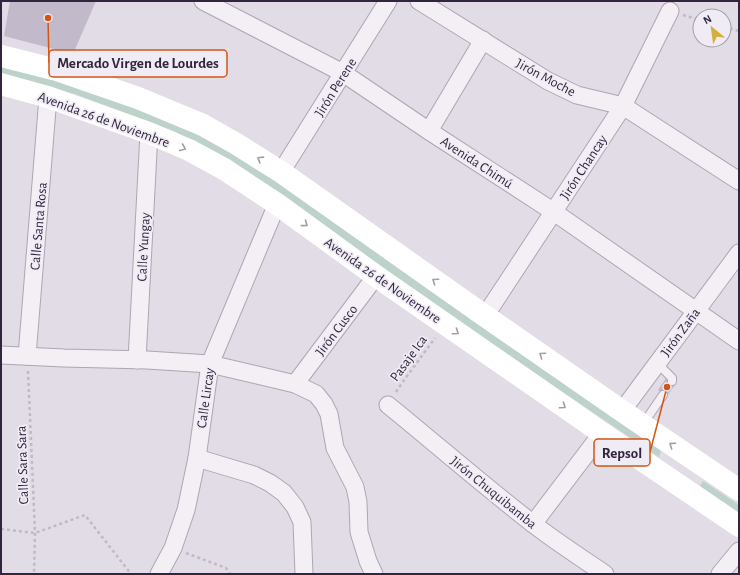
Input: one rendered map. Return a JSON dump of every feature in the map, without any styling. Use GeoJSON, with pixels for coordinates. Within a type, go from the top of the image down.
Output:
{"type":"FeatureCollection","features":[{"type":"Feature","properties":{"kind":"main road","name":"Avenida 26 de Noviembre"},"geometry":{"type":"LineString","coordinates":[[1,56],[57,70],[138,98],[203,125],[236,143],[281,172],[485,316],[739,490]]}},
{"type":"Feature","properties":{"kind":"main road","name":"Avenida 26 de Noviembre"},"geometry":{"type":"LineString","coordinates":[[1,84],[48,97],[149,133],[189,150],[224,169],[277,204],[376,276],[602,433],[739,526]]}},
{"type":"Feature","properties":{"kind":"main road"},"geometry":{"type":"LineString","coordinates":[[676,483],[692,459]]}},
{"type":"Feature","properties":{"kind":"street","name":"Avenida Chimú"},"geometry":{"type":"LineString","coordinates":[[203,1],[343,73],[554,212],[739,341]]}},
{"type":"Feature","properties":{"kind":"street","name":"Jirón Perene"},"geometry":{"type":"LineString","coordinates":[[281,172],[388,1]]}},
{"type":"Feature","properties":{"kind":"street","name":"Jirón Moche"},"geometry":{"type":"LineString","coordinates":[[419,1],[548,81],[577,95],[623,106],[739,181]]}},
{"type":"Feature","properties":{"kind":"street","name":"Jirón Chancay"},"geometry":{"type":"LineString","coordinates":[[485,316],[623,106],[670,11]]}},
{"type":"Feature","properties":{"kind":"street"},"geometry":{"type":"LineString","coordinates":[[429,131],[483,40]]}},
{"type":"Feature","properties":{"kind":"street","name":"Calle Santa Rosa"},"geometry":{"type":"LineString","coordinates":[[27,356],[48,97]]}},
{"type":"Feature","properties":{"kind":"street","name":"Calle Yungay"},"geometry":{"type":"LineString","coordinates":[[137,360],[149,133]]}},
{"type":"Feature","properties":{"kind":"street","name":"Calle Lircay"},"geometry":{"type":"LineString","coordinates":[[159,574],[173,548],[186,510],[197,458],[210,364],[277,204]]}},
{"type":"Feature","properties":{"kind":"street","name":"Jirón Zaña"},"geometry":{"type":"LineString","coordinates":[[622,411],[739,252]]}},
{"type":"Feature","properties":{"kind":"street","name":"Jirón Cusco"},"geometry":{"type":"LineString","coordinates":[[295,384],[376,276]]}},
{"type":"Feature","properties":{"kind":"street"},"geometry":{"type":"LineString","coordinates":[[1,354],[210,364],[295,384],[316,394],[324,404],[328,414],[335,448],[355,487],[358,502],[359,532],[368,561],[374,574]]}},
{"type":"Feature","properties":{"kind":"street","name":"Jirón Chuquibamba"},"geometry":{"type":"LineString","coordinates":[[388,405],[533,524],[605,574]]}},
{"type":"Feature","properties":{"kind":"street"},"geometry":{"type":"LineString","coordinates":[[533,524],[602,433]]}},
{"type":"Feature","properties":{"kind":"street"},"geometry":{"type":"LineString","coordinates":[[197,458],[254,475],[284,493],[295,508],[302,522],[304,574]]}},
{"type":"Feature","properties":{"kind":"street"},"geometry":{"type":"LineString","coordinates":[[720,574],[739,551]]}},
{"type":"Feature","properties":{"kind":"lane"},"geometry":{"type":"LineString","coordinates":[[657,363],[672,378],[672,381]]}},
{"type":"Feature","properties":{"kind":"lane"},"geometry":{"type":"LineString","coordinates":[[643,425],[664,395]]}},
{"type":"Feature","properties":{"kind":"path","name":"Pasaje Ica"},"geometry":{"type":"LineString","coordinates":[[388,405],[402,383],[445,324]]}},
{"type":"Feature","properties":{"kind":"path","name":"Calle Sara Sara"},"geometry":{"type":"LineString","coordinates":[[27,356],[35,533],[34,574]]}},
{"type":"Feature","properties":{"kind":"path"},"geometry":{"type":"LineString","coordinates":[[1,529],[35,533],[85,515],[131,574]]}},
{"type":"Feature","properties":{"kind":"path"},"geometry":{"type":"LineString","coordinates":[[173,548],[226,568],[230,574]]}},
{"type":"Feature","properties":{"kind":"green space"},"geometry":{"type":"Polygon","coordinates":[[[1,65],[76,86],[178,124],[246,162],[290,190],[416,281],[661,451],[659,457],[462,324],[243,169],[174,131],[75,94],[1,74],[1,65]]]}},
{"type":"Feature","properties":{"kind":"green space"},"geometry":{"type":"Polygon","coordinates":[[[703,481],[739,505],[739,513],[700,486],[703,481]]]}},
{"type":"Feature","properties":{"kind":"building"},"geometry":{"type":"Polygon","coordinates":[[[10,1],[96,1],[73,54],[4,36],[10,1]]]}},
{"type":"Feature","properties":{"kind":"building"},"geometry":{"type":"Polygon","coordinates":[[[667,377],[676,384],[666,397],[658,390],[667,377]]]}},
{"type":"Feature","properties":{"kind":"place","name":"Mercado Virgen de Lourdes"},"geometry":{"type":"Point","coordinates":[48,18]}},
{"type":"Feature","properties":{"kind":"place","name":"Repsol"},"geometry":{"type":"Point","coordinates":[667,387]}}]}
